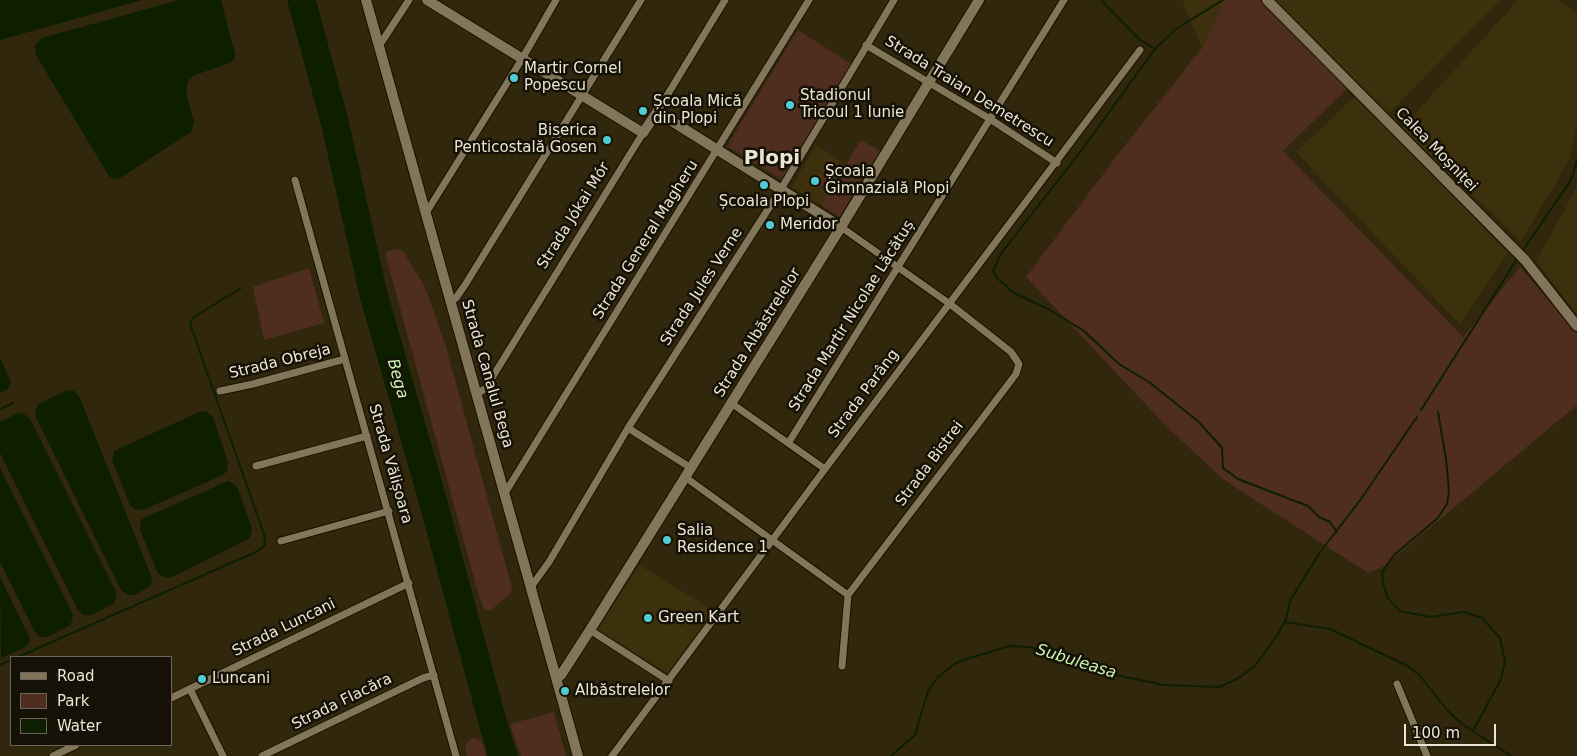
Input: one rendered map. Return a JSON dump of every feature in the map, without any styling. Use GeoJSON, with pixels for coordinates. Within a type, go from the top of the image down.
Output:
{"type":"FeatureCollection","features":[{"type":"Feature","properties":{"kind":"street","name":"Strada Canalul Bega"},"geometry":{"type":"LineString","coordinates":[[366,0],[578,756]]}},
{"type":"Feature","properties":{"kind":"street"},"geometry":{"type":"LineString","coordinates":[[380,46],[409,0]]}},
{"type":"Feature","properties":{"kind":"street"},"geometry":{"type":"LineString","coordinates":[[427,0],[644,133]]}},
{"type":"Feature","properties":{"kind":"street"},"geometry":{"type":"LineString","coordinates":[[426,212],[556,0]]}},
{"type":"Feature","properties":{"kind":"street"},"geometry":{"type":"LineString","coordinates":[[451,301],[456,298],[465,285],[641,0]]}},
{"type":"Feature","properties":{"kind":"street","name":"Strada Jókai Mór"},"geometry":{"type":"LineString","coordinates":[[477,394],[486,388],[725,0]]}},
{"type":"Feature","properties":{"kind":"street","name":"Strada General Magheru"},"geometry":{"type":"LineString","coordinates":[[505,493],[809,0]]}},
{"type":"Feature","properties":{"kind":"street","name":"Strada Jules Verne"},"geometry":{"type":"LineString","coordinates":[[531,587],[549,562],[628,428],[781,189],[894,0]]}},
{"type":"Feature","properties":{"kind":"street","name":"Strada Albăstrelelor"},"geometry":{"type":"LineString","coordinates":[[557,678],[561,675],[590,630],[691,468],[979,0]]}},
{"type":"Feature","properties":{"kind":"street","name":"Strada Martir Nicolae Lăcătuș"},"geometry":{"type":"LineString","coordinates":[[789,442],[1064,0]]}},
{"type":"Feature","properties":{"kind":"street","name":"Calea Moșniței"},"geometry":{"type":"LineString","coordinates":[[1267,0],[1525,260],[1577,326]]}},
{"type":"Feature","properties":{"kind":"street","name":"Strada Traian Demetrescu"},"geometry":{"type":"LineString","coordinates":[[866,45],[990,119],[1057,162]]}},
{"type":"Feature","properties":{"kind":"street","name":"Strada Parâng"},"geometry":{"type":"LineString","coordinates":[[612,756],[1140,50]]}},
{"type":"Feature","properties":{"kind":"street"},"geometry":{"type":"LineString","coordinates":[[657,112],[841,227],[950,304]]}},
{"type":"Feature","properties":{"kind":"street","name":"Strada Vălișoara"},"geometry":{"type":"LineString","coordinates":[[295,180],[456,756]]}},
{"type":"Feature","properties":{"kind":"street","name":"Strada Bistrei"},"geometry":{"type":"LineString","coordinates":[[848,595],[1018,369],[1019,364],[1011,352],[950,304]]}},
{"type":"Feature","properties":{"kind":"street","name":"Strada Obreja"},"geometry":{"type":"LineString","coordinates":[[220,391],[346,359]]}},
{"type":"Feature","properties":{"kind":"street"},"geometry":{"type":"LineString","coordinates":[[731,403],[825,469]]}},
{"type":"Feature","properties":{"kind":"street"},"geometry":{"type":"LineString","coordinates":[[628,428],[691,468]]}},
{"type":"Feature","properties":{"kind":"street"},"geometry":{"type":"LineString","coordinates":[[256,466],[367,436]]}},
{"type":"Feature","properties":{"kind":"street"},"geometry":{"type":"LineString","coordinates":[[685,477],[848,595],[842,666]]}},
{"type":"Feature","properties":{"kind":"street"},"geometry":{"type":"LineString","coordinates":[[282,541],[389,511]]}},
{"type":"Feature","properties":{"kind":"street","name":"Strada Luncani"},"geometry":{"type":"LineString","coordinates":[[172,698],[409,583]]}},
{"type":"Feature","properties":{"kind":"street"},"geometry":{"type":"LineString","coordinates":[[590,630],[669,680]]}},
{"type":"Feature","properties":{"kind":"street","name":"Strada Flacăra"},"geometry":{"type":"LineString","coordinates":[[262,756],[423,678],[434,675]]}},
{"type":"Feature","properties":{"kind":"street"},"geometry":{"type":"LineString","coordinates":[[1397,684],[1427,756]]}},
{"type":"Feature","properties":{"kind":"street"},"geometry":{"type":"LineString","coordinates":[[190,689],[223,756]]}},
{"type":"Feature","properties":{"kind":"street"},"geometry":{"type":"LineString","coordinates":[[53,756],[74,746]]}},
{"type":"Feature","properties":{"kind":"shaded area"},"geometry":{"type":"Polygon","coordinates":[[[1182,0],[1224,0],[1202,48],[1182,0]]]}},
{"type":"Feature","properties":{"kind":"shaded area"},"geometry":{"type":"Polygon","coordinates":[[[1274,0],[1500,0],[1389,113],[1274,0]]]}},
{"type":"Feature","properties":{"kind":"shaded area"},"geometry":{"type":"Polygon","coordinates":[[[1518,0],[1557,0],[1577,13],[1577,122],[1570,159],[1521,241],[1402,128],[1518,0]]]}},
{"type":"Feature","properties":{"kind":"shaded area"},"geometry":{"type":"Polygon","coordinates":[[[1356,95],[1508,253],[1460,325],[1296,152],[1356,95]]]}},
{"type":"Feature","properties":{"kind":"shaded area","name":"Școala Gimnazială Plopi"},"geometry":{"type":"Polygon","coordinates":[[[816,145],[846,164],[821,205],[791,187],[816,145]]]}},
{"type":"Feature","properties":{"kind":"shaded area"},"geometry":{"type":"Polygon","coordinates":[[[1577,187],[1577,314],[1536,261],[1577,187]]]}},
{"type":"Feature","properties":{"kind":"shaded area"},"geometry":{"type":"Polygon","coordinates":[[[639,565],[715,611],[669,674],[597,630],[639,565]]]}},
{"type":"Feature","properties":{"kind":"green space"},"geometry":{"type":"Polygon","coordinates":[[[1224,0],[1274,0],[1355,81],[1283,151],[1463,337],[1520,267],[1577,334],[1577,405],[1383,567],[1368,573],[1224,480],[1167,427],[1026,277],[1122,149],[1202,48],[1224,0]]]}},
{"type":"Feature","properties":{"kind":"green space","name":"Stadionul Tricoul 1 Iunie"},"geometry":{"type":"Polygon","coordinates":[[[798,30],[853,65],[782,180],[727,146],[798,30]]]}},
{"type":"Feature","properties":{"kind":"green space"},"geometry":{"type":"Polygon","coordinates":[[[861,140],[880,151],[839,217],[821,205],[861,140]]]}},
{"type":"Feature","properties":{"kind":"green space"},"geometry":{"type":"Polygon","coordinates":[[[829,159],[841,166],[827,189],[815,182],[829,159]]]}},
{"type":"Feature","properties":{"kind":"green space"},"geometry":{"type":"Polygon","coordinates":[[[393,249],[403,251],[425,287],[446,347],[512,588],[511,593],[490,611],[484,609],[479,596],[385,253],[393,249]]]}},
{"type":"Feature","properties":{"kind":"green space"},"geometry":{"type":"Polygon","coordinates":[[[309,268],[324,323],[264,340],[253,287],[309,268]]]}},
{"type":"Feature","properties":{"kind":"green space"},"geometry":{"type":"Polygon","coordinates":[[[554,712],[566,756],[521,756],[510,724],[554,712]]]}},
{"type":"Feature","properties":{"kind":"green space"},"geometry":{"type":"Polygon","coordinates":[[[472,738],[478,739],[483,744],[486,756],[467,756],[465,749],[467,743],[472,738]]]}},
{"type":"Feature","properties":{"kind":"water"},"geometry":{"type":"Polygon","coordinates":[[[0,0],[142,0],[0,40],[0,0]]]}},
{"type":"Feature","properties":{"kind":"water"},"geometry":{"type":"Polygon","coordinates":[[[179,0],[221,0],[235,59],[230,63],[195,75],[188,81],[186,92],[194,122],[191,132],[120,178],[113,179],[109,176],[36,55],[35,45],[42,38],[179,0]]]}},
{"type":"Feature","properties":{"kind":"water","name":"Bega"},"geometry":{"type":"Polygon","coordinates":[[[287,0],[316,0],[348,118],[387,291],[518,756],[488,756],[360,298],[321,125],[287,0]]]}},
{"type":"Feature","properties":{"kind":"water"},"geometry":{"type":"Polygon","coordinates":[[[0,358],[11,382],[8,389],[0,393],[0,358]]]}},
{"type":"Feature","properties":{"kind":"water"},"geometry":{"type":"Polygon","coordinates":[[[67,390],[74,391],[79,396],[151,576],[152,582],[149,587],[135,595],[128,595],[121,590],[35,415],[39,404],[67,390]]]}},
{"type":"Feature","properties":{"kind":"water"},"geometry":{"type":"Polygon","coordinates":[[[204,411],[213,417],[228,462],[227,471],[223,475],[143,510],[134,509],[130,505],[112,460],[114,451],[204,411]]]}},
{"type":"Feature","properties":{"kind":"water"},"geometry":{"type":"Polygon","coordinates":[[[18,413],[24,414],[30,419],[116,592],[116,599],[113,604],[91,615],[83,615],[78,610],[0,453],[0,422],[18,413]]]}},
{"type":"Feature","properties":{"kind":"water"},"geometry":{"type":"Polygon","coordinates":[[[0,468],[73,615],[69,626],[47,637],[40,637],[35,632],[0,562],[0,468]]]}},
{"type":"Feature","properties":{"kind":"water"},"geometry":{"type":"Polygon","coordinates":[[[228,481],[238,489],[252,529],[250,538],[170,578],[161,576],[157,572],[140,530],[141,520],[228,481]]]}},
{"type":"Feature","properties":{"kind":"water"},"geometry":{"type":"Polygon","coordinates":[[[0,577],[30,639],[24,648],[1,658],[0,577]]]}},
{"type":"Feature","properties":{"kind":"waterway"},"geometry":{"type":"LineString","coordinates":[[1101,0],[1140,40],[1155,49]]}},
{"type":"Feature","properties":{"kind":"waterway"},"geometry":{"type":"LineString","coordinates":[[1223,0],[1176,29],[1155,49],[1075,159],[1002,252],[993,271],[997,278],[1014,293],[1050,310],[1084,331],[1119,364],[1149,382],[1199,422],[1222,448],[1223,468],[1238,479],[1308,506],[1319,517],[1330,522],[1337,532]]}},
{"type":"Feature","properties":{"kind":"waterway"},"geometry":{"type":"LineString","coordinates":[[1521,253],[1569,183],[1577,159]]}},
{"type":"Feature","properties":{"kind":"waterway"},"geometry":{"type":"LineString","coordinates":[[1421,410],[1517,259]]}},
{"type":"Feature","properties":{"kind":"waterway"},"geometry":{"type":"LineString","coordinates":[[20,656],[258,551],[265,545],[264,534],[190,324],[194,317],[241,288]]}},
{"type":"Feature","properties":{"kind":"waterway"},"geometry":{"type":"LineString","coordinates":[[0,409],[13,403]]}},
{"type":"Feature","properties":{"kind":"waterway"},"geometry":{"type":"LineString","coordinates":[[1438,412],[1446,459],[1449,492],[1447,504],[1438,518],[1394,555],[1382,572],[1383,583],[1388,598],[1400,611],[1430,617],[1464,612],[1482,618],[1500,638],[1505,661],[1501,679],[1473,731]]}},
{"type":"Feature","properties":{"kind":"waterway","name":"Subuleasa"},"geometry":{"type":"LineString","coordinates":[[891,756],[915,735],[928,691],[938,677],[956,663],[1010,646],[1030,647],[1111,674],[1164,685],[1219,687],[1237,679],[1254,667],[1278,634],[1286,619],[1290,601],[1321,551],[1361,499],[1417,417]]}},
{"type":"Feature","properties":{"kind":"waterway"},"geometry":{"type":"LineString","coordinates":[[1285,622],[1330,629],[1408,666],[1420,676],[1448,711],[1462,724],[1511,756]]}},
{"type":"Feature","properties":{"kind":"waterway"},"geometry":{"type":"LineString","coordinates":[[0,665],[10,660]]}},
{"type":"Feature","properties":{"kind":"place","name":"Martir Cornel Popescu"},"geometry":{"type":"Point","coordinates":[514,78]}},
{"type":"Feature","properties":{"kind":"place","name":"Stadionul Tricoul 1 Iunie"},"geometry":{"type":"Point","coordinates":[790,105]}},
{"type":"Feature","properties":{"kind":"place","name":"Școala Mică din Plopi"},"geometry":{"type":"Point","coordinates":[643,111]}},
{"type":"Feature","properties":{"kind":"place","name":"Biserica Penticostală Gosen"},"geometry":{"type":"Point","coordinates":[607,140]}},
{"type":"Feature","properties":{"kind":"place","name":"Școala Gimnazială Plopi"},"geometry":{"type":"Point","coordinates":[815,181]}},
{"type":"Feature","properties":{"kind":"place","name":"Școala Plopi"},"geometry":{"type":"Point","coordinates":[764,185]}},
{"type":"Feature","properties":{"kind":"place","name":"Meridor"},"geometry":{"type":"Point","coordinates":[770,225]}},
{"type":"Feature","properties":{"kind":"place","name":"Salia Residence 1"},"geometry":{"type":"Point","coordinates":[667,540]}},
{"type":"Feature","properties":{"kind":"place","name":"Green Kart"},"geometry":{"type":"Point","coordinates":[648,618]}},
{"type":"Feature","properties":{"kind":"place","name":"Luncani"},"geometry":{"type":"Point","coordinates":[202,679]}},
{"type":"Feature","properties":{"kind":"place","name":"Albăstrelelor"},"geometry":{"type":"Point","coordinates":[565,691]}},
{"type":"Feature","properties":{"kind":"district","name":"Plopi"},"geometry":{"type":"Point","coordinates":[772,159]}}]}
